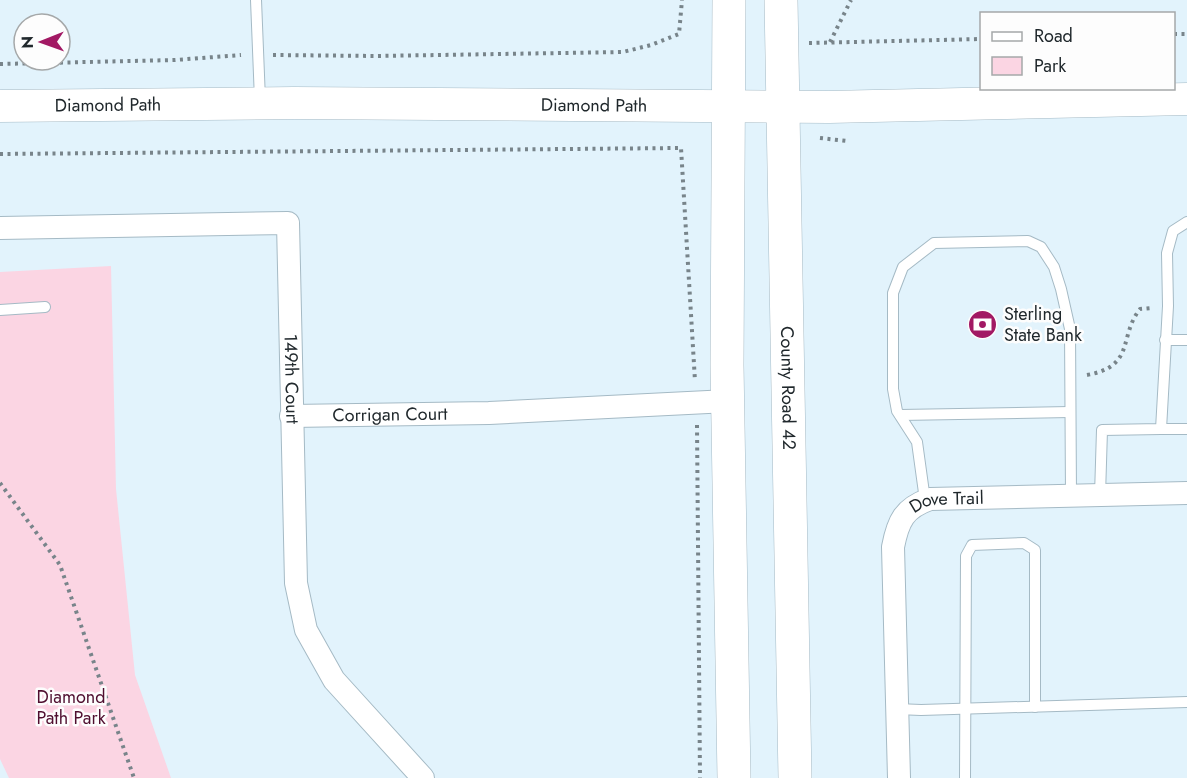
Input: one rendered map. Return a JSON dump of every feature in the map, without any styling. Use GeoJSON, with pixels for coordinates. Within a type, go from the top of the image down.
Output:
{"type":"FeatureCollection","features":[{"type":"Feature","properties":{"kind":"highway"},"geometry":{"type":"LineString","coordinates":[[729,0],[730,106],[712,402],[734,778]]}},
{"type":"Feature","properties":{"kind":"highway","name":"County Road 42"},"geometry":{"type":"LineString","coordinates":[[782,0],[795,778]]}},
{"type":"Feature","properties":{"kind":"street","name":"Diamond Path"},"geometry":{"type":"LineString","coordinates":[[0,106],[260,103],[783,106],[1187,99]]}},
{"type":"Feature","properties":{"kind":"street","name":"149th Court"},"geometry":{"type":"LineString","coordinates":[[0,228],[288,223],[296,583],[306,630],[334,680],[423,778]]}},
{"type":"Feature","properties":{"kind":"street","name":"Corrigan Court"},"geometry":{"type":"LineString","coordinates":[[291,416],[489,413],[712,402]]}},
{"type":"Feature","properties":{"kind":"street","name":"Dove Trail"},"geometry":{"type":"LineString","coordinates":[[899,778],[894,547],[897,526],[906,513],[917,504],[930,499],[1187,493]]}},
{"type":"Feature","properties":{"kind":"lane"},"geometry":{"type":"LineString","coordinates":[[256,0],[260,103]]}},
{"type":"Feature","properties":{"kind":"lane"},"geometry":{"type":"LineString","coordinates":[[1161,429],[1168,306],[1167,253],[1173,231],[1187,222]]}},
{"type":"Feature","properties":{"kind":"lane"},"geometry":{"type":"LineString","coordinates":[[925,500],[917,442],[900,415],[893,389],[893,293],[903,267],[934,243],[958,242],[1028,241],[1041,247],[1054,267],[1062,289],[1070,329],[1071,496]]}},
{"type":"Feature","properties":{"kind":"lane"},"geometry":{"type":"LineString","coordinates":[[0,310],[45,308]]}},
{"type":"Feature","properties":{"kind":"lane"},"geometry":{"type":"LineString","coordinates":[[1166,340],[1187,340]]}},
{"type":"Feature","properties":{"kind":"lane"},"geometry":{"type":"LineString","coordinates":[[900,415],[1070,412]]}},
{"type":"Feature","properties":{"kind":"lane"},"geometry":{"type":"LineString","coordinates":[[1100,495],[1102,430],[1187,429]]}},
{"type":"Feature","properties":{"kind":"lane"},"geometry":{"type":"LineString","coordinates":[[965,778],[966,556],[972,545],[1024,543],[1035,550],[1035,707]]}},
{"type":"Feature","properties":{"kind":"lane"},"geometry":{"type":"LineString","coordinates":[[897,710],[1187,702]]}},
{"type":"Feature","properties":{"kind":"path"},"geometry":{"type":"LineString","coordinates":[[0,64],[175,60],[258,55],[607,53],[651,45],[679,34],[682,0]]}},
{"type":"Feature","properties":{"kind":"path"},"geometry":{"type":"LineString","coordinates":[[830,42],[851,0]]}},
{"type":"Feature","properties":{"kind":"path"},"geometry":{"type":"LineString","coordinates":[[808,43],[980,39]]}},
{"type":"Feature","properties":{"kind":"path"},"geometry":{"type":"LineString","coordinates":[[820,138],[847,141]]}},
{"type":"Feature","properties":{"kind":"path"},"geometry":{"type":"LineString","coordinates":[[0,154],[681,148],[712,402],[700,778]]}},
{"type":"Feature","properties":{"kind":"path"},"geometry":{"type":"LineString","coordinates":[[1082,376],[1100,373],[1116,363],[1126,347],[1133,318],[1140,309],[1168,306]]}},
{"type":"Feature","properties":{"kind":"path"},"geometry":{"type":"LineString","coordinates":[[0,483],[60,565],[134,778]]}},
{"type":"Feature","properties":{"kind":"green space","name":"Diamond Path Park"},"geometry":{"type":"Polygon","coordinates":[[[111,266],[116,489],[135,675],[171,778],[9,778],[0,759],[0,272],[111,266]]]}},
{"type":"Feature","properties":{"kind":"place","name":"Sterling State Bank"},"geometry":{"type":"Point","coordinates":[983,324]}}]}
